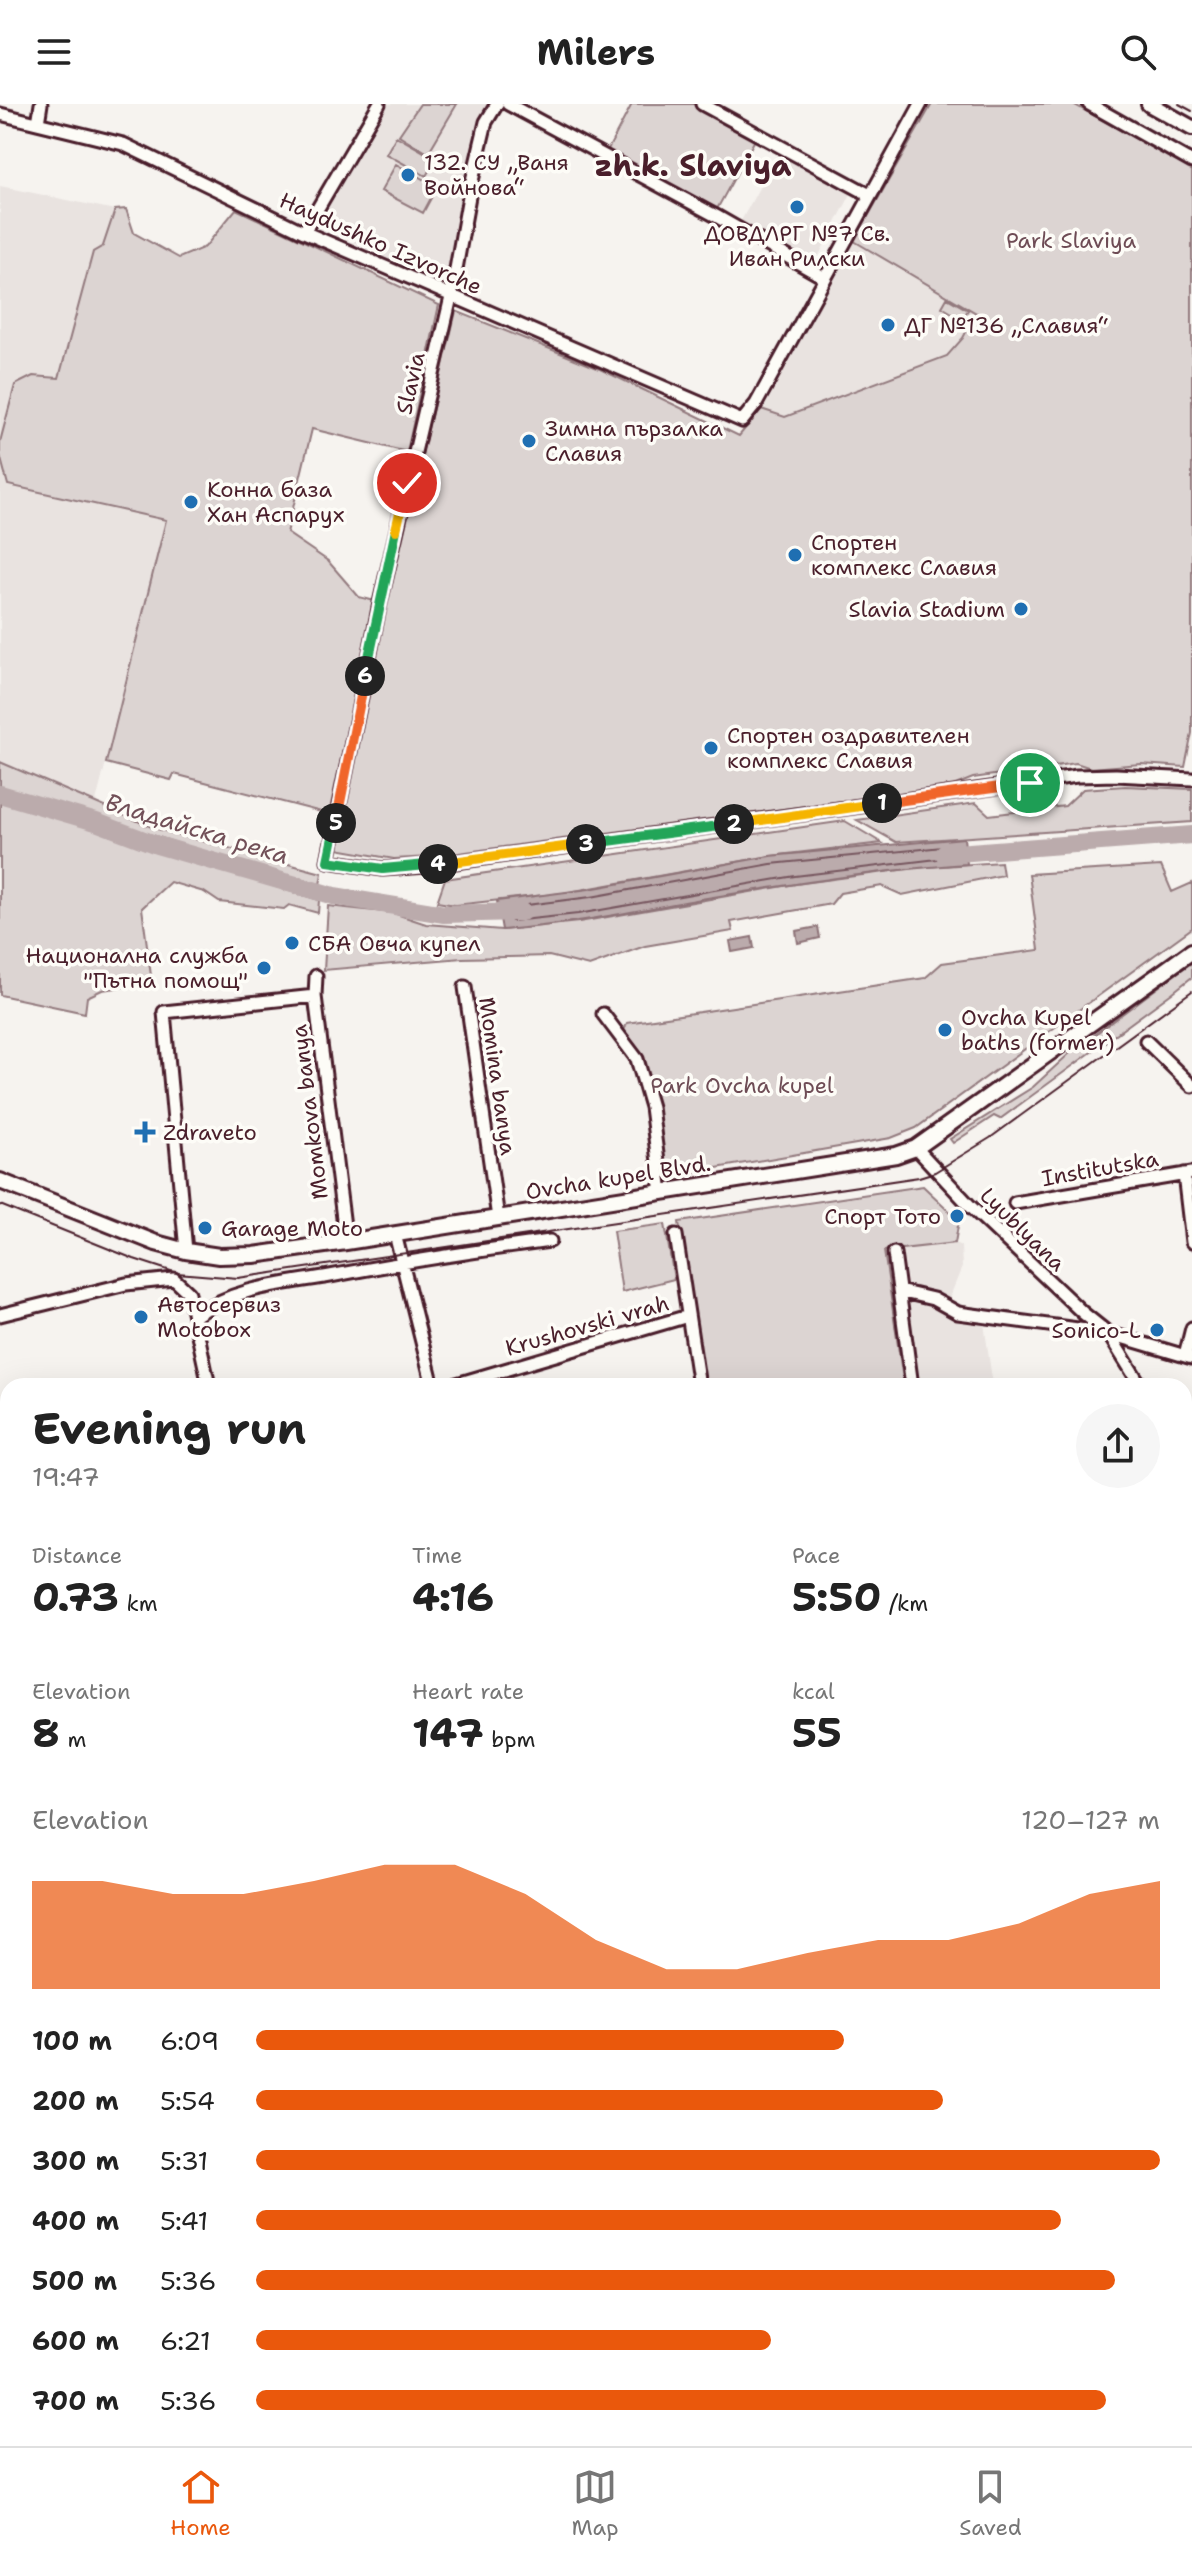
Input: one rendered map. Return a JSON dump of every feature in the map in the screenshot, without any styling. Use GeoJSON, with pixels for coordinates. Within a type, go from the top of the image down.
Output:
{"type":"FeatureCollection","features":[{"type":"Feature","properties":{"kind":"main road"},"geometry":{"type":"LineString","coordinates":[[1149,104],[1192,128]]}},
{"type":"Feature","properties":{"kind":"main road","name":"Ovcha kupel Blvd."},"geometry":{"type":"LineString","coordinates":[[0,1181],[156,1243],[219,1256],[254,1255],[896,1155],[916,1148],[1192,951]]}},
{"type":"Feature","properties":{"kind":"street"},"geometry":{"type":"LineString","coordinates":[[38,123],[41,104]]}},
{"type":"Feature","properties":{"kind":"street"},"geometry":{"type":"LineString","coordinates":[[304,232],[379,104]]}},
{"type":"Feature","properties":{"kind":"street","name":"Slavia"},"geometry":{"type":"LineString","coordinates":[[497,104],[486,122],[471,188],[451,297],[383,590],[328,861],[383,869],[427,866],[1077,776],[1192,779]]}},
{"type":"Feature","properties":{"kind":"street"},"geometry":{"type":"LineString","coordinates":[[508,104],[825,278],[921,104]]}},
{"type":"Feature","properties":{"kind":"street"},"geometry":{"type":"LineString","coordinates":[[702,104],[870,195]]}},
{"type":"Feature","properties":{"kind":"street"},"geometry":{"type":"LineString","coordinates":[[1089,104],[1192,162]]}},
{"type":"Feature","properties":{"kind":"street","name":"Haydushko Izvorche"},"geometry":{"type":"LineString","coordinates":[[0,114],[123,144],[304,232],[742,421],[756,404],[825,278]]}},
{"type":"Feature","properties":{"kind":"street","name":"Momkova banya"},"geometry":{"type":"LineString","coordinates":[[316,976],[315,996],[346,1242]]}},
{"type":"Feature","properties":{"kind":"street","name":"Momina banya"},"geometry":{"type":"LineString","coordinates":[[465,987],[498,1218]]}},
{"type":"Feature","properties":{"kind":"street"},"geometry":{"type":"LineString","coordinates":[[186,1251],[164,1012],[315,996]]}},
{"type":"Feature","properties":{"kind":"street"},"geometry":{"type":"LineString","coordinates":[[603,1014],[637,1059],[651,1107],[662,1193]]}},
{"type":"Feature","properties":{"kind":"street"},"geometry":{"type":"LineString","coordinates":[[1146,1041],[1192,1086]]}},
{"type":"Feature","properties":{"kind":"street","name":"Lyublyana"},"geometry":{"type":"LineString","coordinates":[[916,1148],[935,1172],[970,1206],[1108,1333]]}},
{"type":"Feature","properties":{"kind":"street"},"geometry":{"type":"LineString","coordinates":[[1188,1173],[1192,1242]]}},
{"type":"Feature","properties":{"kind":"street","name":"Institutska"},"geometry":{"type":"LineString","coordinates":[[1015,1203],[1188,1173]]}},
{"type":"Feature","properties":{"kind":"street"},"geometry":{"type":"LineString","coordinates":[[395,1234],[431,1378]]}},
{"type":"Feature","properties":{"kind":"street"},"geometry":{"type":"LineString","coordinates":[[676,1235],[698,1378]]}},
{"type":"Feature","properties":{"kind":"street"},"geometry":{"type":"LineString","coordinates":[[195,1316],[211,1304],[237,1293],[401,1263],[550,1241]]}},
{"type":"Feature","properties":{"kind":"street"},"geometry":{"type":"LineString","coordinates":[[894,1253],[911,1378]]}},
{"type":"Feature","properties":{"kind":"street"},"geometry":{"type":"LineString","coordinates":[[0,1315],[126,1284],[174,1279],[189,1293],[207,1378]]}},
{"type":"Feature","properties":{"kind":"street","name":"Lyublyana"},"geometry":{"type":"LineString","coordinates":[[899,1291],[925,1296],[958,1313],[1108,1333],[1189,1357]]}},
{"type":"Feature","properties":{"kind":"street","name":"Krushovski vrah"},"geometry":{"type":"LineString","coordinates":[[477,1378],[688,1316]]}},
{"type":"Feature","properties":{"kind":"street"},"geometry":{"type":"LineString","coordinates":[[1189,1357],[1192,1328]]}},
{"type":"Feature","properties":{"kind":"street"},"geometry":{"type":"LineString","coordinates":[[1108,1333],[1136,1378]]}},
{"type":"Feature","properties":{"kind":"shaded area","name":"132. СУ „Ваня Войнова“"},"geometry":{"type":"Polygon","coordinates":[[[387,104],[490,104],[479,124],[447,286],[318,226],[387,104]]]}},
{"type":"Feature","properties":{"kind":"shaded area","name":"ДОВДЛРГ №7 Св. Иван Рилски"},"geometry":{"type":"Polygon","coordinates":[[[780,149],[853,190],[815,263],[740,223],[780,149]]]}},
{"type":"Feature","properties":{"kind":"shaded area"},"geometry":{"type":"Polygon","coordinates":[[[0,186],[115,210],[103,246],[93,252],[59,378],[33,376],[0,442],[0,186]]]}},
{"type":"Feature","properties":{"kind":"shaded area","name":"ДГ №136 „Славия“"},"geometry":{"type":"Polygon","coordinates":[[[854,241],[976,313],[963,338],[947,356],[785,417],[763,410],[854,241]]]}},
{"type":"Feature","properties":{"kind":"shaded area"},"geometry":{"type":"Polygon","coordinates":[[[0,455],[8,485],[166,520],[96,802],[0,762],[0,455]]]}},
{"type":"Feature","properties":{"kind":"shaded area"},"geometry":{"type":"Polygon","coordinates":[[[955,1243],[961,1246],[962,1267],[947,1304],[984,1323],[992,1378],[918,1378],[903,1249],[955,1243]]]}},
{"type":"Feature","properties":{"kind":"green space"},"geometry":{"type":"Polygon","coordinates":[[[420,104],[457,104],[428,153],[399,135],[420,104]]]}},
{"type":"Feature","properties":{"kind":"green space"},"geometry":{"type":"Polygon","coordinates":[[[632,104],[696,104],[757,136],[716,211],[606,153],[632,104]]]}},
{"type":"Feature","properties":{"kind":"green space","name":"Спортен комплекс Славия"},"geometry":{"type":"Polygon","coordinates":[[[932,104],[1073,104],[1192,170],[1192,733],[1185,767],[1141,764],[1091,768],[1076,763],[973,778],[953,786],[429,857],[394,859],[337,849],[385,609],[456,311],[600,369],[739,436],[761,409],[785,417],[947,356],[963,338],[976,313],[854,241],[932,104]]]}},
{"type":"Feature","properties":{"kind":"green space"},"geometry":{"type":"Polygon","coordinates":[[[396,136],[436,159],[426,176],[386,154],[396,136]]]}},
{"type":"Feature","properties":{"kind":"green space"},"geometry":{"type":"Polygon","coordinates":[[[396,164],[437,187],[423,213],[381,191],[396,164]]]}},
{"type":"Feature","properties":{"kind":"green space","name":"Конна база Хан Аспарух"},"geometry":{"type":"Polygon","coordinates":[[[126,209],[134,233],[179,258],[205,247],[236,209],[439,305],[407,452],[312,429],[287,533],[328,561],[359,597],[375,601],[329,814],[174,774],[171,780],[106,763],[166,520],[8,485],[0,442],[15,385],[33,376],[59,378],[93,252],[103,246],[115,210],[126,209]]]}},
{"type":"Feature","properties":{"kind":"green space"},"geometry":{"type":"Polygon","coordinates":[[[947,298],[968,310],[962,319],[942,307],[947,298]]]}},
{"type":"Feature","properties":{"kind":"green space"},"geometry":{"type":"Polygon","coordinates":[[[0,762],[154,828],[322,873],[320,885],[0,788],[0,762]]]}},
{"type":"Feature","properties":{"kind":"green space"},"geometry":{"type":"Polygon","coordinates":[[[1125,786],[1192,789],[1192,822],[896,842],[857,820],[976,803],[989,815],[1065,806],[1083,789],[1125,786]]]}},
{"type":"Feature","properties":{"kind":"green space"},"geometry":{"type":"Polygon","coordinates":[[[0,800],[71,819],[157,851],[319,900],[318,913],[289,905],[284,909],[219,902],[204,892],[170,882],[142,908],[152,983],[102,990],[87,997],[85,1013],[0,995],[0,800]]]}},
{"type":"Feature","properties":{"kind":"green space"},"geometry":{"type":"Polygon","coordinates":[[[845,821],[882,843],[770,856],[563,893],[455,905],[437,902],[445,879],[845,821]]]}},
{"type":"Feature","properties":{"kind":"green space"},"geometry":{"type":"Polygon","coordinates":[[[1001,862],[1003,875],[902,895],[882,886],[840,893],[831,904],[731,922],[733,931],[645,946],[589,966],[549,956],[462,958],[324,970],[328,906],[393,913],[426,924],[502,930],[579,922],[796,884],[914,868],[1001,862]]]}},
{"type":"Feature","properties":{"kind":"green space","name":"Park Ovcha kupel"},"geometry":{"type":"Polygon","coordinates":[[[1161,866],[1172,892],[1192,883],[1192,928],[916,1128],[891,1138],[664,1177],[655,1106],[623,1033],[627,1023],[925,978],[942,963],[1039,950],[1029,874],[1161,866]]]}},
{"type":"Feature","properties":{"kind":"green space"},"geometry":{"type":"Polygon","coordinates":[[[1192,962],[1192,977],[1000,1119],[994,1116],[953,1143],[950,1139],[1033,1087],[1071,1052],[1192,962]]]}},
{"type":"Feature","properties":{"kind":"green space"},"geometry":{"type":"Polygon","coordinates":[[[923,1186],[959,1220],[955,1243],[884,1251],[903,1378],[702,1378],[679,1222],[923,1186]]]}},
{"type":"Feature","properties":{"kind":"green space"},"geometry":{"type":"Polygon","coordinates":[[[665,1224],[674,1279],[622,1292],[613,1231],[665,1224]]]}},
{"type":"Feature","properties":{"kind":"water"},"geometry":{"type":"Polygon","coordinates":[[[964,838],[967,864],[804,883],[553,925],[502,930],[497,901],[589,889],[770,856],[964,838]]]}},
{"type":"Feature","properties":{"kind":"water"},"geometry":{"type":"Polygon","coordinates":[[[818,927],[820,938],[798,943],[796,931],[818,927]]]}},
{"type":"Feature","properties":{"kind":"water"},"geometry":{"type":"Polygon","coordinates":[[[752,937],[754,948],[732,952],[730,941],[752,937]]]}},
{"type":"Feature","properties":{"kind":"waterway","name":"Владайска река"},"geometry":{"type":"LineString","coordinates":[[0,794],[96,822],[157,845],[334,896],[444,914],[522,912]]}},
{"type":"Feature","properties":{"kind":"waterway","name":"Владайска река"},"geometry":{"type":"LineString","coordinates":[[944,854],[1192,835]]}},
{"type":"Feature","properties":{"kind":"tram line"},"geometry":{"type":"LineString","coordinates":[[1179,104],[1192,111]]}},
{"type":"Feature","properties":{"kind":"tram line"},"geometry":{"type":"LineString","coordinates":[[0,1205],[177,1273],[238,1278],[919,1177],[935,1172],[990,1138],[1192,991]]}},
{"type":"Feature","properties":{"kind":"place","name":"132. СУ „Ваня Войнова“"},"geometry":{"type":"Point","coordinates":[408,175]}},
{"type":"Feature","properties":{"kind":"place","name":"ДОВДЛРГ №7 Св. Иван Рилски"},"geometry":{"type":"Point","coordinates":[797,207]}},
{"type":"Feature","properties":{"kind":"place","name":"ДГ №136 „Славия“"},"geometry":{"type":"Point","coordinates":[888,325]}},
{"type":"Feature","properties":{"kind":"place","name":"Зимна пързалка Славия"},"geometry":{"type":"Point","coordinates":[529,441]}},
{"type":"Feature","properties":{"kind":"place","name":"Конна база Хан Аспарух"},"geometry":{"type":"Point","coordinates":[191,502]}},
{"type":"Feature","properties":{"kind":"place","name":"Спортен комплекс Славия"},"geometry":{"type":"Point","coordinates":[795,555]}},
{"type":"Feature","properties":{"kind":"place","name":"Slavia Stadium"},"geometry":{"type":"Point","coordinates":[1021,609]}},
{"type":"Feature","properties":{"kind":"place","name":"Спортен оздравителен комплекс Славия"},"geometry":{"type":"Point","coordinates":[711,748]}},
{"type":"Feature","properties":{"kind":"place","name":"СБА Овча купел"},"geometry":{"type":"Point","coordinates":[292,943]}},
{"type":"Feature","properties":{"kind":"place","name":"Национална служба \"Пътна помощ\""},"geometry":{"type":"Point","coordinates":[264,968]}},
{"type":"Feature","properties":{"kind":"place","name":"Ovcha Kupel baths (former)"},"geometry":{"type":"Point","coordinates":[945,1030]}},
{"type":"Feature","properties":{"kind":"place","name":"Zdraveto"},"geometry":{"type":"Point","coordinates":[145,1132]}},
{"type":"Feature","properties":{"kind":"place","name":"Спорт Тото"},"geometry":{"type":"Point","coordinates":[957,1216]}},
{"type":"Feature","properties":{"kind":"place","name":"Garage Moto"},"geometry":{"type":"Point","coordinates":[205,1228]}},
{"type":"Feature","properties":{"kind":"place","name":"Автосервиз Motobox"},"geometry":{"type":"Point","coordinates":[141,1317]}},
{"type":"Feature","properties":{"kind":"place","name":"Sonico-L"},"geometry":{"type":"Point","coordinates":[1157,1330]}},
{"type":"Feature","properties":{"kind":"district","name":"zh.k. Slaviya"},"geometry":{"type":"Point","coordinates":[693,166]}},
{"type":"Feature","properties":{"kind":"route"},"geometry":{"type":"LineString","coordinates":[[407,483],[328,861],[383,869],[427,866],[1030,783]]}},
{"type":"Feature","properties":{"kind":"park label","name":"Park Slaviya"},"geometry":{"type":"Point","coordinates":[1071,240]}}]}
